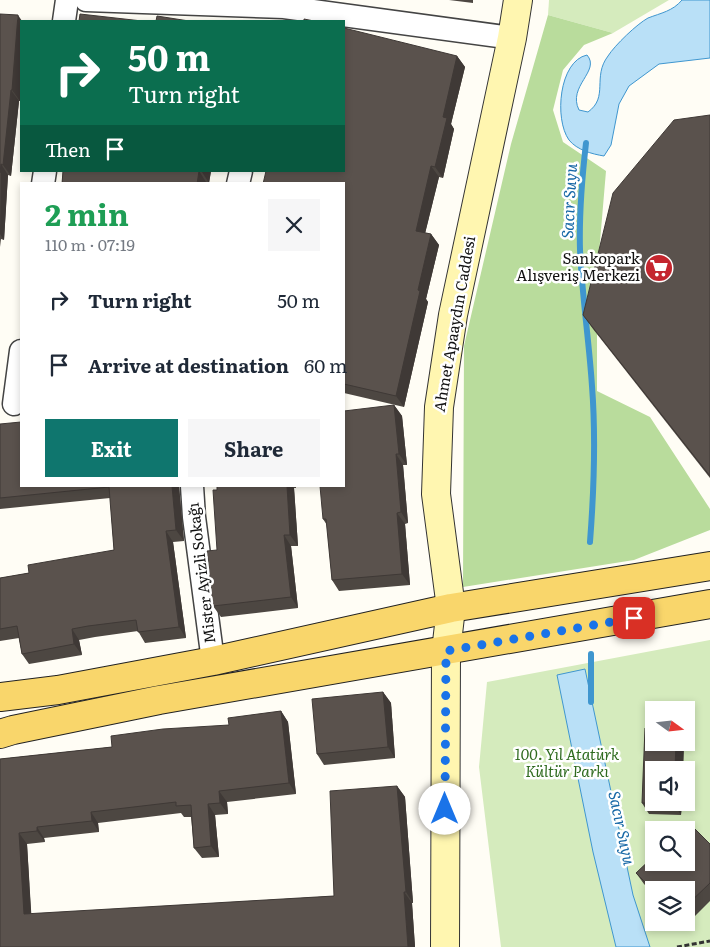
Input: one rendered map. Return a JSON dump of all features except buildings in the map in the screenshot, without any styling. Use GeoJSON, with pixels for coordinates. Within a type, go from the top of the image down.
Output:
{"type":"FeatureCollection","features":[{"type":"Feature","properties":{"kind":"main road"},"geometry":{"type":"LineString","coordinates":[[0,697],[58,690],[213,661],[451,608],[710,566]]}},
{"type":"Feature","properties":{"kind":"main road"},"geometry":{"type":"LineString","coordinates":[[0,734],[159,700],[710,604]]}},
{"type":"Feature","properties":{"kind":"street"},"geometry":{"type":"LineString","coordinates":[[64,20],[67,0]]}},
{"type":"Feature","properties":{"kind":"street"},"geometry":{"type":"LineString","coordinates":[[86,0],[283,9],[512,38]]}},
{"type":"Feature","properties":{"kind":"street","name":"Ahmet Apaaydın Caddesi"},"geometry":{"type":"LineString","coordinates":[[445,947],[446,651],[451,608],[436,494],[439,407],[453,315],[512,38],[518,0]]}},
{"type":"Feature","properties":{"kind":"street"},"geometry":{"type":"LineString","coordinates":[[12,405],[20,357]]}},
{"type":"Feature","properties":{"kind":"street","name":"Mister Ayizli Sokağı"},"geometry":{"type":"LineString","coordinates":[[192,487],[194,517],[213,661]]}},
{"type":"Feature","properties":{"kind":"path"},"geometry":{"type":"LineString","coordinates":[[677,947],[710,941]]}},
{"type":"Feature","properties":{"kind":"green space"},"geometry":{"type":"Polygon","coordinates":[[[549,0],[669,0],[613,33],[548,15],[549,0]]]}},
{"type":"Feature","properties":{"kind":"green space"},"geometry":{"type":"Polygon","coordinates":[[[548,15],[613,33],[584,45],[563,70],[553,110],[563,142],[606,171],[597,277],[597,391],[650,417],[710,509],[710,530],[634,560],[463,587],[464,346],[511,144],[548,15]]]}},
{"type":"Feature","properties":{"kind":"green space","name":"100. Yıl Atatürk Kültür Parkı"},"geometry":{"type":"Polygon","coordinates":[[[710,640],[710,947],[501,947],[479,767],[487,682],[710,640]]]}},
{"type":"Feature","properties":{"kind":"water"},"geometry":{"type":"Polygon","coordinates":[[[682,0],[710,0],[710,58],[659,64],[629,86],[619,104],[611,145],[604,156],[580,149],[569,140],[564,131],[562,119],[562,92],[570,68],[587,55],[590,67],[580,86],[576,101],[579,110],[588,112],[598,100],[603,64],[611,51],[643,21],[671,9],[682,0]]]}},
{"type":"Feature","properties":{"kind":"water"},"geometry":{"type":"Polygon","coordinates":[[[585,669],[633,895],[650,947],[616,947],[593,852],[557,675],[585,669]]]}},
{"type":"Feature","properties":{"kind":"waterway","name":"Sacır Suyu"},"geometry":{"type":"LineString","coordinates":[[586,143],[581,196],[580,237],[594,425],[590,542]]}},
{"type":"Feature","properties":{"kind":"waterway","name":"Sacır Suyu"},"geometry":{"type":"LineString","coordinates":[[591,654],[591,702]]}},
{"type":"Feature","properties":{"kind":"place","name":"Sankopark Alışveriş Merkezi"},"geometry":{"type":"Point","coordinates":[659,268]}},
{"type":"Feature","properties":{"kind":"route"},"geometry":{"type":"LineString","coordinates":[[445,809],[446,651],[634,618]]}}]}
